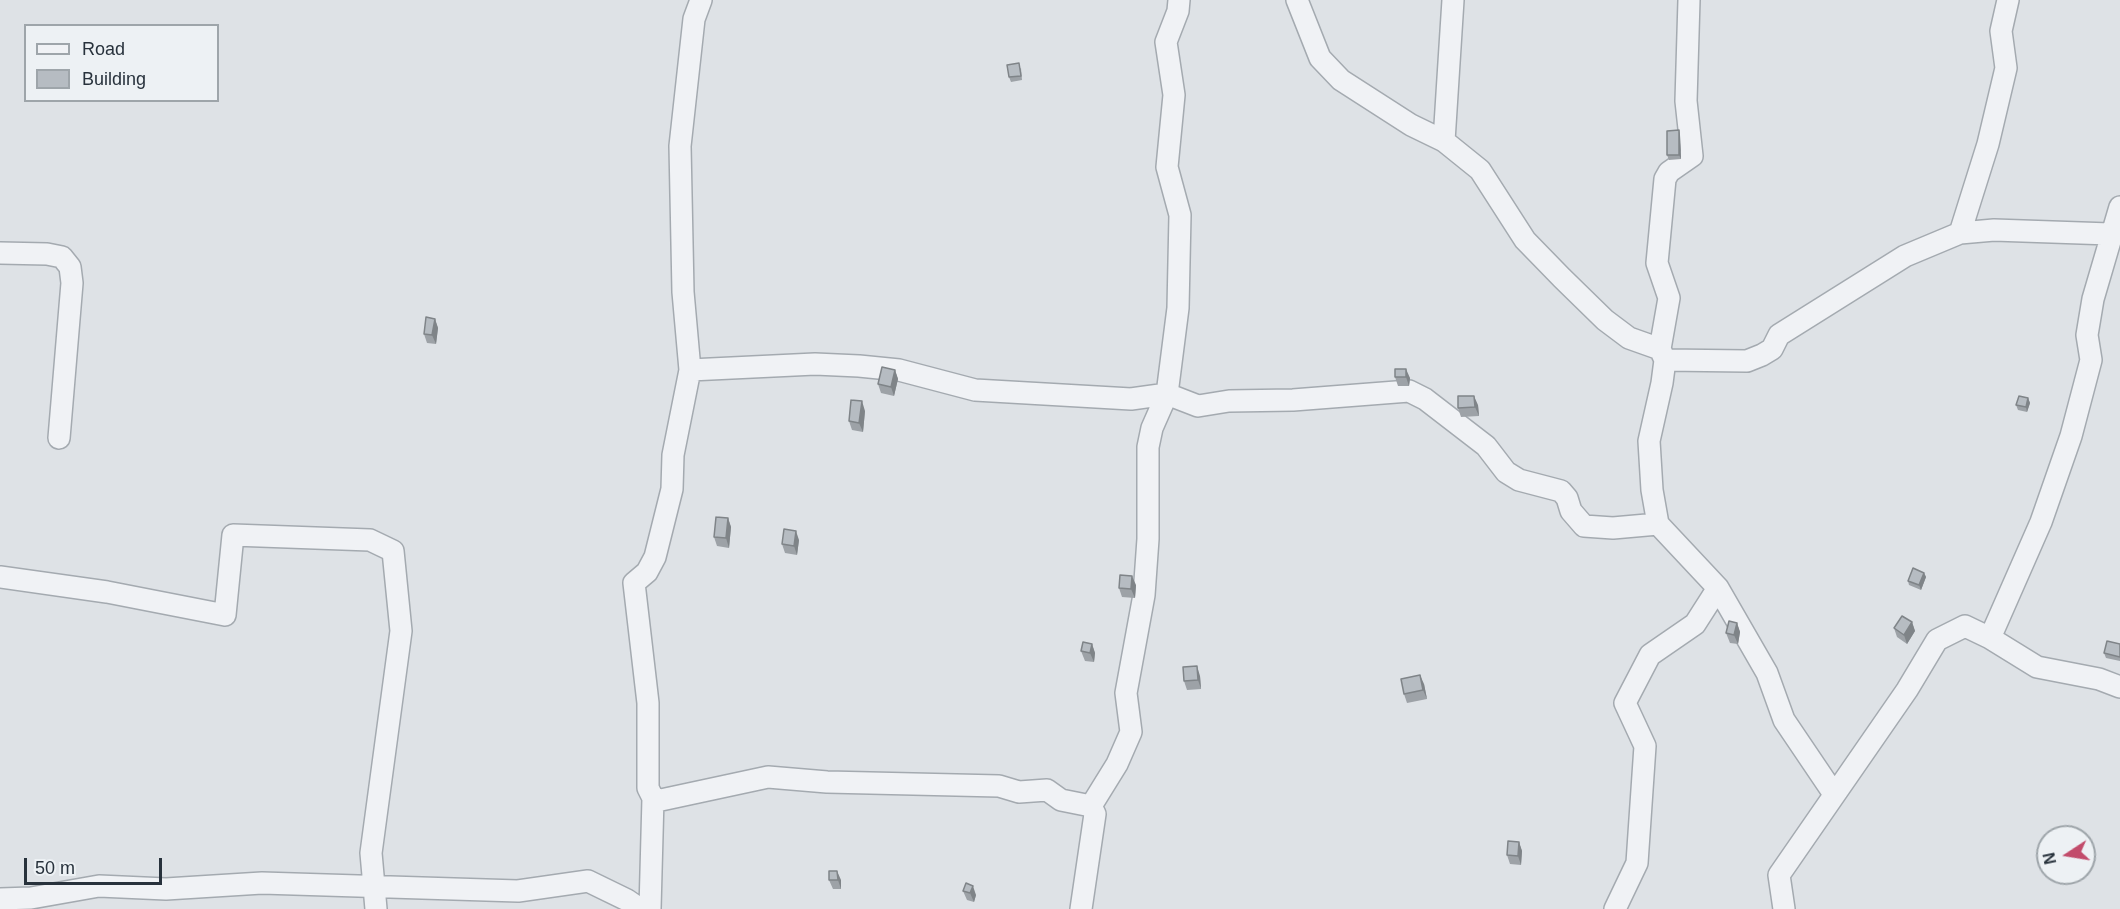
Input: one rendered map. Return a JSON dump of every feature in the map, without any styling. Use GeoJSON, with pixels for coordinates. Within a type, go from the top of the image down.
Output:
{"type":"FeatureCollection","features":[{"type":"Feature","properties":{"kind":"street"},"geometry":{"type":"LineString","coordinates":[[650,909],[653,798],[648,788],[648,703],[634,584],[647,572],[655,557],[672,489],[673,455],[690,370],[683,292],[680,146],[694,19],[701,0]]}},
{"type":"Feature","properties":{"kind":"street"},"geometry":{"type":"LineString","coordinates":[[1091,806],[1117,764],[1131,732],[1126,693],[1144,596],[1148,539],[1148,447],[1152,428],[1167,394],[1178,308],[1180,215],[1167,167],[1174,95],[1166,42],[1178,11],[1179,0]]}},
{"type":"Feature","properties":{"kind":"street"},"geometry":{"type":"LineString","coordinates":[[1297,0],[1320,58],[1341,80],[1411,125],[1444,141],[1480,170],[1526,240],[1562,278],[1605,320],[1629,338],[1662,354],[1747,361],[1755,358],[1772,349],[1779,335],[1905,256],[1960,233],[1994,230],[2110,234]]}},
{"type":"Feature","properties":{"kind":"street"},"geometry":{"type":"LineString","coordinates":[[1444,141],[1453,0]]}},
{"type":"Feature","properties":{"kind":"street"},"geometry":{"type":"LineString","coordinates":[[1689,0],[1686,101],[1692,156],[1668,172],[1665,179],[1657,263],[1669,298],[1649,441],[1652,490],[1658,524],[1718,588],[1767,673],[1784,720],[1834,794]]}},
{"type":"Feature","properties":{"kind":"street"},"geometry":{"type":"LineString","coordinates":[[1960,233],[1988,144],[2006,68],[2001,31],[2008,0]]}},
{"type":"Feature","properties":{"kind":"street"},"geometry":{"type":"LineString","coordinates":[[1990,638],[2041,522],[2071,436],[2091,360],[2089,326],[2110,234],[2120,207]]}},
{"type":"Feature","properties":{"kind":"street"},"geometry":{"type":"LineString","coordinates":[[0,253],[47,254],[62,257],[69,267],[72,283],[59,438]]}},
{"type":"Feature","properties":{"kind":"street"},"geometry":{"type":"LineString","coordinates":[[690,370],[793,364],[859,366],[899,370],[975,390],[1131,399],[1167,394],[1198,406],[1229,401],[1293,400],[1409,391],[1425,399],[1486,446],[1506,472],[1520,480],[1561,491],[1568,498],[1571,511],[1584,526],[1613,528],[1658,524]]}},
{"type":"Feature","properties":{"kind":"street"},"geometry":{"type":"LineString","coordinates":[[0,577],[107,592],[225,615],[233,535],[370,540],[393,551],[401,631],[371,853],[376,887],[376,909]]}},
{"type":"Feature","properties":{"kind":"street"},"geometry":{"type":"LineString","coordinates":[[1615,909],[1637,863],[1646,746],[1625,703],[1650,655],[1695,624],[1718,588]]}},
{"type":"Feature","properties":{"kind":"street"},"geometry":{"type":"LineString","coordinates":[[1784,909],[1779,875],[1907,690],[1937,640],[1965,626],[1990,638],[2037,667],[2099,679],[2120,687]]}},
{"type":"Feature","properties":{"kind":"street"},"geometry":{"type":"LineString","coordinates":[[653,798],[661,800],[768,777],[827,782],[999,786],[1018,792],[1047,790],[1061,800],[1091,806]]}},
{"type":"Feature","properties":{"kind":"street"},"geometry":{"type":"LineString","coordinates":[[1081,909],[1095,814],[1091,806]]}},
{"type":"Feature","properties":{"kind":"street"},"geometry":{"type":"LineString","coordinates":[[0,899],[31,898],[99,886],[166,889],[262,883],[518,891],[588,881],[640,909]]}},
{"type":"Feature","properties":{"kind":"building"},"geometry":{"type":"Polygon","coordinates":[[[1019,63],[1021,76],[1009,77],[1007,65],[1019,63]]]}},
{"type":"Feature","properties":{"kind":"building"},"geometry":{"type":"Polygon","coordinates":[[[1679,130],[1679,155],[1667,155],[1667,131],[1679,130]]]}},
{"type":"Feature","properties":{"kind":"building"},"geometry":{"type":"Polygon","coordinates":[[[426,317],[435,319],[432,335],[424,334],[426,317]]]}},
{"type":"Feature","properties":{"kind":"building"},"geometry":{"type":"Polygon","coordinates":[[[882,367],[895,370],[891,387],[878,384],[882,367]]]}},
{"type":"Feature","properties":{"kind":"building"},"geometry":{"type":"Polygon","coordinates":[[[1395,369],[1406,369],[1406,377],[1395,377],[1395,369]]]}},
{"type":"Feature","properties":{"kind":"building"},"geometry":{"type":"Polygon","coordinates":[[[1458,396],[1474,396],[1475,407],[1458,408],[1458,396]]]}},
{"type":"Feature","properties":{"kind":"building"},"geometry":{"type":"Polygon","coordinates":[[[2019,396],[2028,398],[2026,407],[2016,405],[2019,396]]]}},
{"type":"Feature","properties":{"kind":"building"},"geometry":{"type":"Polygon","coordinates":[[[851,400],[862,401],[859,423],[849,421],[851,400]]]}},
{"type":"Feature","properties":{"kind":"building"},"geometry":{"type":"Polygon","coordinates":[[[716,517],[728,518],[726,538],[714,537],[716,517]]]}},
{"type":"Feature","properties":{"kind":"building"},"geometry":{"type":"Polygon","coordinates":[[[784,529],[796,531],[794,546],[782,544],[784,529]]]}},
{"type":"Feature","properties":{"kind":"building"},"geometry":{"type":"Polygon","coordinates":[[[1913,568],[1924,573],[1919,585],[1908,581],[1913,568]]]}},
{"type":"Feature","properties":{"kind":"building"},"geometry":{"type":"Polygon","coordinates":[[[1120,575],[1132,576],[1131,589],[1119,588],[1120,575]]]}},
{"type":"Feature","properties":{"kind":"building"},"geometry":{"type":"Polygon","coordinates":[[[1902,616],[1912,622],[1904,635],[1894,628],[1902,616]]]}},
{"type":"Feature","properties":{"kind":"building"},"geometry":{"type":"Polygon","coordinates":[[[1729,621],[1737,623],[1734,635],[1726,633],[1729,621]]]}},
{"type":"Feature","properties":{"kind":"building"},"geometry":{"type":"Polygon","coordinates":[[[2107,641],[2120,644],[2120,657],[2104,653],[2107,641]]]}},
{"type":"Feature","properties":{"kind":"building"},"geometry":{"type":"Polygon","coordinates":[[[1083,642],[1092,644],[1090,653],[1081,651],[1083,642]]]}},
{"type":"Feature","properties":{"kind":"building"},"geometry":{"type":"Polygon","coordinates":[[[1197,666],[1198,680],[1184,681],[1183,667],[1197,666]]]}},
{"type":"Feature","properties":{"kind":"building"},"geometry":{"type":"Polygon","coordinates":[[[1420,675],[1423,690],[1404,694],[1401,679],[1420,675]]]}},
{"type":"Feature","properties":{"kind":"building"},"geometry":{"type":"Polygon","coordinates":[[[1508,841],[1519,842],[1518,856],[1507,855],[1508,841]]]}},
{"type":"Feature","properties":{"kind":"building"},"geometry":{"type":"Polygon","coordinates":[[[829,871],[837,871],[838,880],[829,880],[829,871]]]}},
{"type":"Feature","properties":{"kind":"building"},"geometry":{"type":"Polygon","coordinates":[[[966,883],[973,886],[970,893],[963,891],[966,883]]]}}]}
